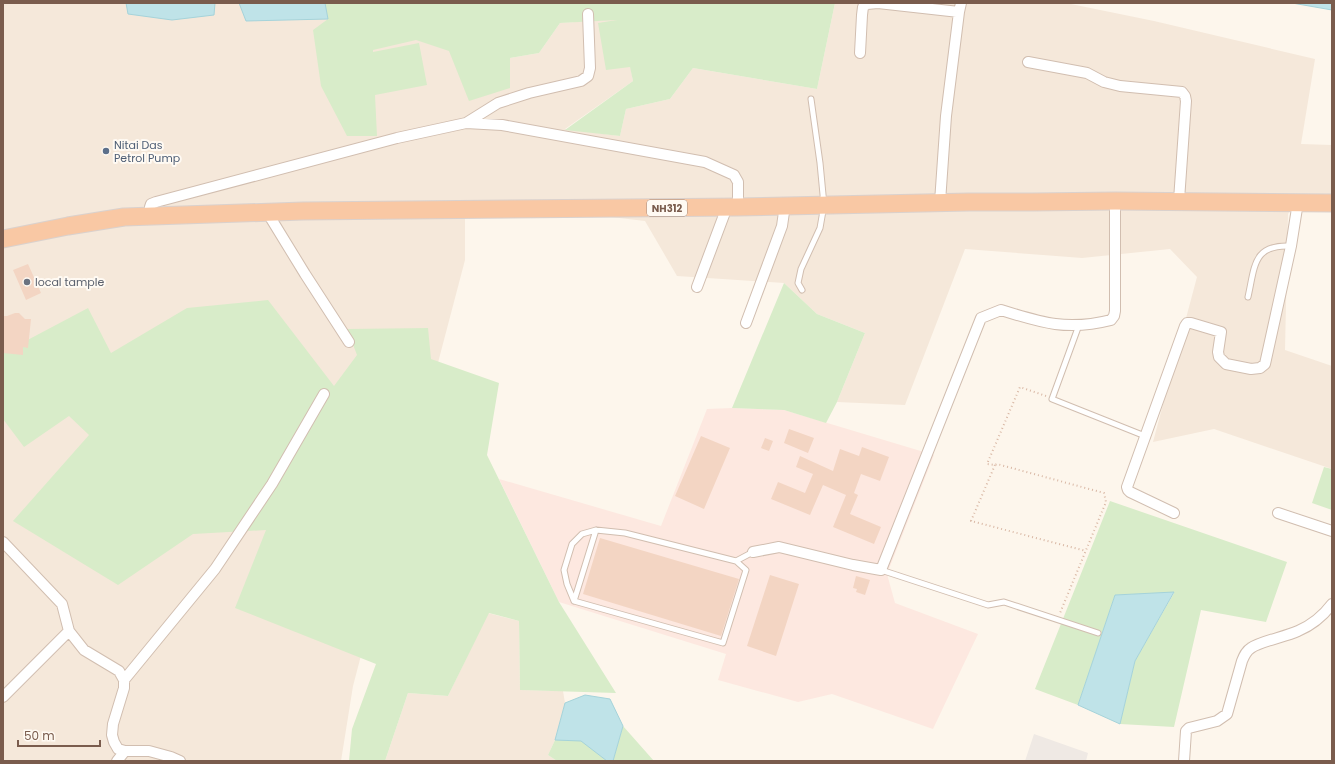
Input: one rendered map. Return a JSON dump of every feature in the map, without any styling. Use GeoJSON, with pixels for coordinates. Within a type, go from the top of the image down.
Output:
{"type":"FeatureCollection","features":[{"type":"Feature","properties":{"kind":"highway","name":"NH312"},"geometry":{"type":"LineString","coordinates":[[3,239],[68,226],[124,218],[303,211],[733,207],[940,202],[1115,200],[1332,203]]}},
{"type":"Feature","properties":{"kind":"street"},"geometry":{"type":"LineString","coordinates":[[860,53],[862,15],[864,6],[867,4],[878,3],[960,7],[946,116],[940,202]]}},
{"type":"Feature","properties":{"kind":"street"},"geometry":{"type":"LineString","coordinates":[[466,123],[498,103],[529,93],[581,81],[588,76],[590,68],[588,14]]}},
{"type":"Feature","properties":{"kind":"street"},"geometry":{"type":"LineString","coordinates":[[1028,62],[1087,73],[1104,82],[1120,86],[1182,92],[1186,96],[1186,101],[1179,200]]}},
{"type":"Feature","properties":{"kind":"street"},"geometry":{"type":"LineString","coordinates":[[150,216],[151,204],[156,202],[397,138],[466,123],[502,125],[705,162],[734,175],[738,182],[733,207],[696,287]]}},
{"type":"Feature","properties":{"kind":"street"},"geometry":{"type":"LineString","coordinates":[[753,552],[779,547],[853,565],[881,570],[981,318],[1001,310],[1038,322],[1079,326],[1111,320],[1114,316],[1116,311],[1115,200]]}},
{"type":"Feature","properties":{"kind":"street"},"geometry":{"type":"LineString","coordinates":[[1174,513],[1130,492],[1128,490],[1128,485],[1187,323],[1221,332],[1218,352],[1219,357],[1226,364],[1252,369],[1260,368],[1265,364],[1291,246],[1298,202]]}},
{"type":"Feature","properties":{"kind":"street"},"geometry":{"type":"LineString","coordinates":[[746,323],[782,226],[785,205]]}},
{"type":"Feature","properties":{"kind":"street"},"geometry":{"type":"LineString","coordinates":[[267,212],[349,342]]}},
{"type":"Feature","properties":{"kind":"street"},"geometry":{"type":"LineString","coordinates":[[124,680],[215,569],[272,484],[324,394]]}},
{"type":"Feature","properties":{"kind":"street"},"geometry":{"type":"LineString","coordinates":[[1278,512],[1332,531]]}},
{"type":"Feature","properties":{"kind":"street"},"geometry":{"type":"LineString","coordinates":[[3,542],[62,604],[69,631],[84,650],[119,671],[124,680],[124,688],[113,724],[112,736],[118,748],[125,751],[149,751],[180,761]]}},
{"type":"Feature","properties":{"kind":"street"},"geometry":{"type":"LineString","coordinates":[[1184,761],[1186,731],[1189,728],[1217,720],[1227,714],[1242,661],[1246,653],[1256,646],[1298,631],[1315,622],[1332,604]]}},
{"type":"Feature","properties":{"kind":"street"},"geometry":{"type":"LineString","coordinates":[[3,697],[69,631]]}},
{"type":"Feature","properties":{"kind":"street"},"geometry":{"type":"LineString","coordinates":[[117,761],[125,751]]}},
{"type":"Feature","properties":{"kind":"lane"},"geometry":{"type":"LineString","coordinates":[[802,290],[798,283],[801,269],[820,228],[824,205],[811,99]]}},
{"type":"Feature","properties":{"kind":"lane"},"geometry":{"type":"LineString","coordinates":[[1248,297],[1259,256],[1265,250],[1278,245],[1291,246]]}},
{"type":"Feature","properties":{"kind":"lane"},"geometry":{"type":"LineString","coordinates":[[1079,326],[1052,399],[1145,436]]}},
{"type":"Feature","properties":{"kind":"lane"},"geometry":{"type":"LineString","coordinates":[[574,601],[596,530]]}},
{"type":"Feature","properties":{"kind":"lane"},"geometry":{"type":"LineString","coordinates":[[596,530],[625,533],[736,561],[746,570],[723,643],[574,601],[567,584],[564,570],[570,550],[572,544],[582,534],[596,530]]}},
{"type":"Feature","properties":{"kind":"lane"},"geometry":{"type":"LineString","coordinates":[[736,561],[753,552]]}},
{"type":"Feature","properties":{"kind":"lane"},"geometry":{"type":"LineString","coordinates":[[881,570],[988,605],[1004,602],[1098,633]]}},
{"type":"Feature","properties":{"kind":"path"},"geometry":{"type":"LineString","coordinates":[[1052,399],[1020,387],[987,464],[997,464],[1104,493],[1106,502],[1058,620]]}},
{"type":"Feature","properties":{"kind":"path"},"geometry":{"type":"LineString","coordinates":[[995,465],[971,521],[1086,551]]}},
{"type":"Feature","properties":{"kind":"shaded area"},"geometry":{"type":"Polygon","coordinates":[[[3,3],[467,3],[510,58],[539,53],[560,23],[622,19],[633,81],[565,129],[620,136],[626,109],[670,99],[693,68],[817,89],[835,3],[1066,3],[1154,21],[1315,59],[1301,144],[1332,145],[1332,195],[1298,195],[1288,214],[1285,350],[1332,366],[1332,469],[1214,429],[1153,442],[1197,277],[1170,249],[1082,258],[965,249],[905,405],[837,402],[865,333],[817,314],[784,283],[677,276],[645,221],[465,200],[465,260],[353,686],[341,761],[3,761],[3,3]]]}},
{"type":"Feature","properties":{"kind":"shaded area"},"geometry":{"type":"Polygon","coordinates":[[[732,408],[784,410],[934,455],[887,574],[895,603],[978,634],[933,729],[832,694],[798,702],[718,680],[726,654],[559,602],[499,479],[661,526],[707,409],[732,408]]]}},
{"type":"Feature","properties":{"kind":"shaded area"},"geometry":{"type":"Polygon","coordinates":[[[488,613],[519,621],[520,690],[563,691],[565,703],[555,740],[548,755],[557,761],[385,761],[408,693],[448,696],[488,613]]]}},
{"type":"Feature","properties":{"kind":"shaded area"},"geometry":{"type":"Polygon","coordinates":[[[1034,734],[1088,753],[1086,761],[1025,761],[1034,734]]]}},
{"type":"Feature","properties":{"kind":"green space"},"geometry":{"type":"Polygon","coordinates":[[[325,3],[835,3],[817,89],[693,68],[670,99],[626,109],[620,136],[565,130],[633,81],[630,67],[606,70],[598,23],[617,20],[560,23],[539,53],[510,58],[510,88],[469,101],[449,51],[416,40],[373,50],[373,52],[419,43],[427,85],[375,95],[377,136],[347,136],[321,86],[313,30],[328,19],[325,3]]]}},
{"type":"Feature","properties":{"kind":"green space"},"geometry":{"type":"Polygon","coordinates":[[[784,283],[817,314],[865,333],[837,402],[826,423],[784,410],[732,408],[784,283]]]}},
{"type":"Feature","properties":{"kind":"green space"},"geometry":{"type":"Polygon","coordinates":[[[268,300],[334,386],[357,355],[347,329],[428,328],[431,359],[499,383],[487,455],[559,602],[616,693],[520,690],[519,621],[489,613],[448,696],[408,693],[385,761],[349,761],[352,729],[376,664],[235,608],[266,530],[193,534],[118,585],[13,521],[89,435],[69,416],[24,447],[3,419],[3,353],[88,308],[111,353],[187,308],[268,300]]]}},
{"type":"Feature","properties":{"kind":"green space"},"geometry":{"type":"Polygon","coordinates":[[[1324,467],[1332,469],[1332,510],[1312,503],[1324,467]]]}},
{"type":"Feature","properties":{"kind":"green space"},"geometry":{"type":"Polygon","coordinates":[[[1110,501],[1287,562],[1266,622],[1201,610],[1174,727],[1120,724],[1135,661],[1174,593],[1115,595],[1078,705],[1035,689],[1110,501]]]}},
{"type":"Feature","properties":{"kind":"green space"},"geometry":{"type":"Polygon","coordinates":[[[623,726],[654,761],[613,761],[623,726]]]}},
{"type":"Feature","properties":{"kind":"green space"},"geometry":{"type":"Polygon","coordinates":[[[555,740],[581,740],[607,761],[557,761],[548,755],[555,740]]]}},
{"type":"Feature","properties":{"kind":"water"},"geometry":{"type":"Polygon","coordinates":[[[126,3],[215,3],[214,15],[172,20],[128,14],[126,3]]]}},
{"type":"Feature","properties":{"kind":"water"},"geometry":{"type":"Polygon","coordinates":[[[239,3],[325,3],[328,19],[246,21],[239,3]]]}},
{"type":"Feature","properties":{"kind":"water"},"geometry":{"type":"Polygon","coordinates":[[[1292,3],[1332,3],[1332,10],[1292,3]]]}},
{"type":"Feature","properties":{"kind":"water"},"geometry":{"type":"Polygon","coordinates":[[[1174,592],[1135,661],[1120,724],[1078,705],[1115,595],[1174,592]]]}},
{"type":"Feature","properties":{"kind":"water"},"geometry":{"type":"Polygon","coordinates":[[[585,695],[610,699],[623,726],[613,761],[607,761],[581,741],[555,740],[565,703],[585,695]]]}},
{"type":"Feature","properties":{"kind":"building","name":"local tample"},"geometry":{"type":"Polygon","coordinates":[[[28,264],[41,293],[26,300],[13,270],[28,264]]]}},
{"type":"Feature","properties":{"kind":"building"},"geometry":{"type":"Polygon","coordinates":[[[19,313],[25,319],[31,319],[28,348],[23,347],[23,355],[3,353],[3,316],[19,313]]]}},
{"type":"Feature","properties":{"kind":"building"},"geometry":{"type":"Polygon","coordinates":[[[789,429],[814,438],[808,453],[784,443],[789,429]]]}},
{"type":"Feature","properties":{"kind":"building"},"geometry":{"type":"Polygon","coordinates":[[[701,436],[730,448],[704,509],[675,496],[701,436]]]}},
{"type":"Feature","properties":{"kind":"building"},"geometry":{"type":"Polygon","coordinates":[[[765,438],[773,441],[769,451],[761,448],[765,438]]]}},
{"type":"Feature","properties":{"kind":"building"},"geometry":{"type":"Polygon","coordinates":[[[862,447],[889,457],[880,481],[861,474],[854,493],[858,495],[850,514],[881,527],[874,544],[833,527],[846,495],[823,485],[810,515],[771,499],[778,482],[805,493],[813,474],[796,467],[800,456],[833,471],[840,449],[859,456],[862,447]]]}},
{"type":"Feature","properties":{"kind":"building"},"geometry":{"type":"Polygon","coordinates":[[[600,538],[739,579],[721,636],[583,594],[600,538]]]}},
{"type":"Feature","properties":{"kind":"building"},"geometry":{"type":"Polygon","coordinates":[[[770,575],[799,584],[776,656],[747,646],[770,575]]]}},
{"type":"Feature","properties":{"kind":"building"},"geometry":{"type":"Polygon","coordinates":[[[856,576],[870,580],[865,595],[856,592],[857,589],[853,588],[856,576]]]}},
{"type":"Feature","properties":{"kind":"place","name":"Nitai Das Petrol Pump"},"geometry":{"type":"Point","coordinates":[106,151]}},
{"type":"Feature","properties":{"kind":"place","name":"local tample"},"geometry":{"type":"Point","coordinates":[27,282]}}]}
